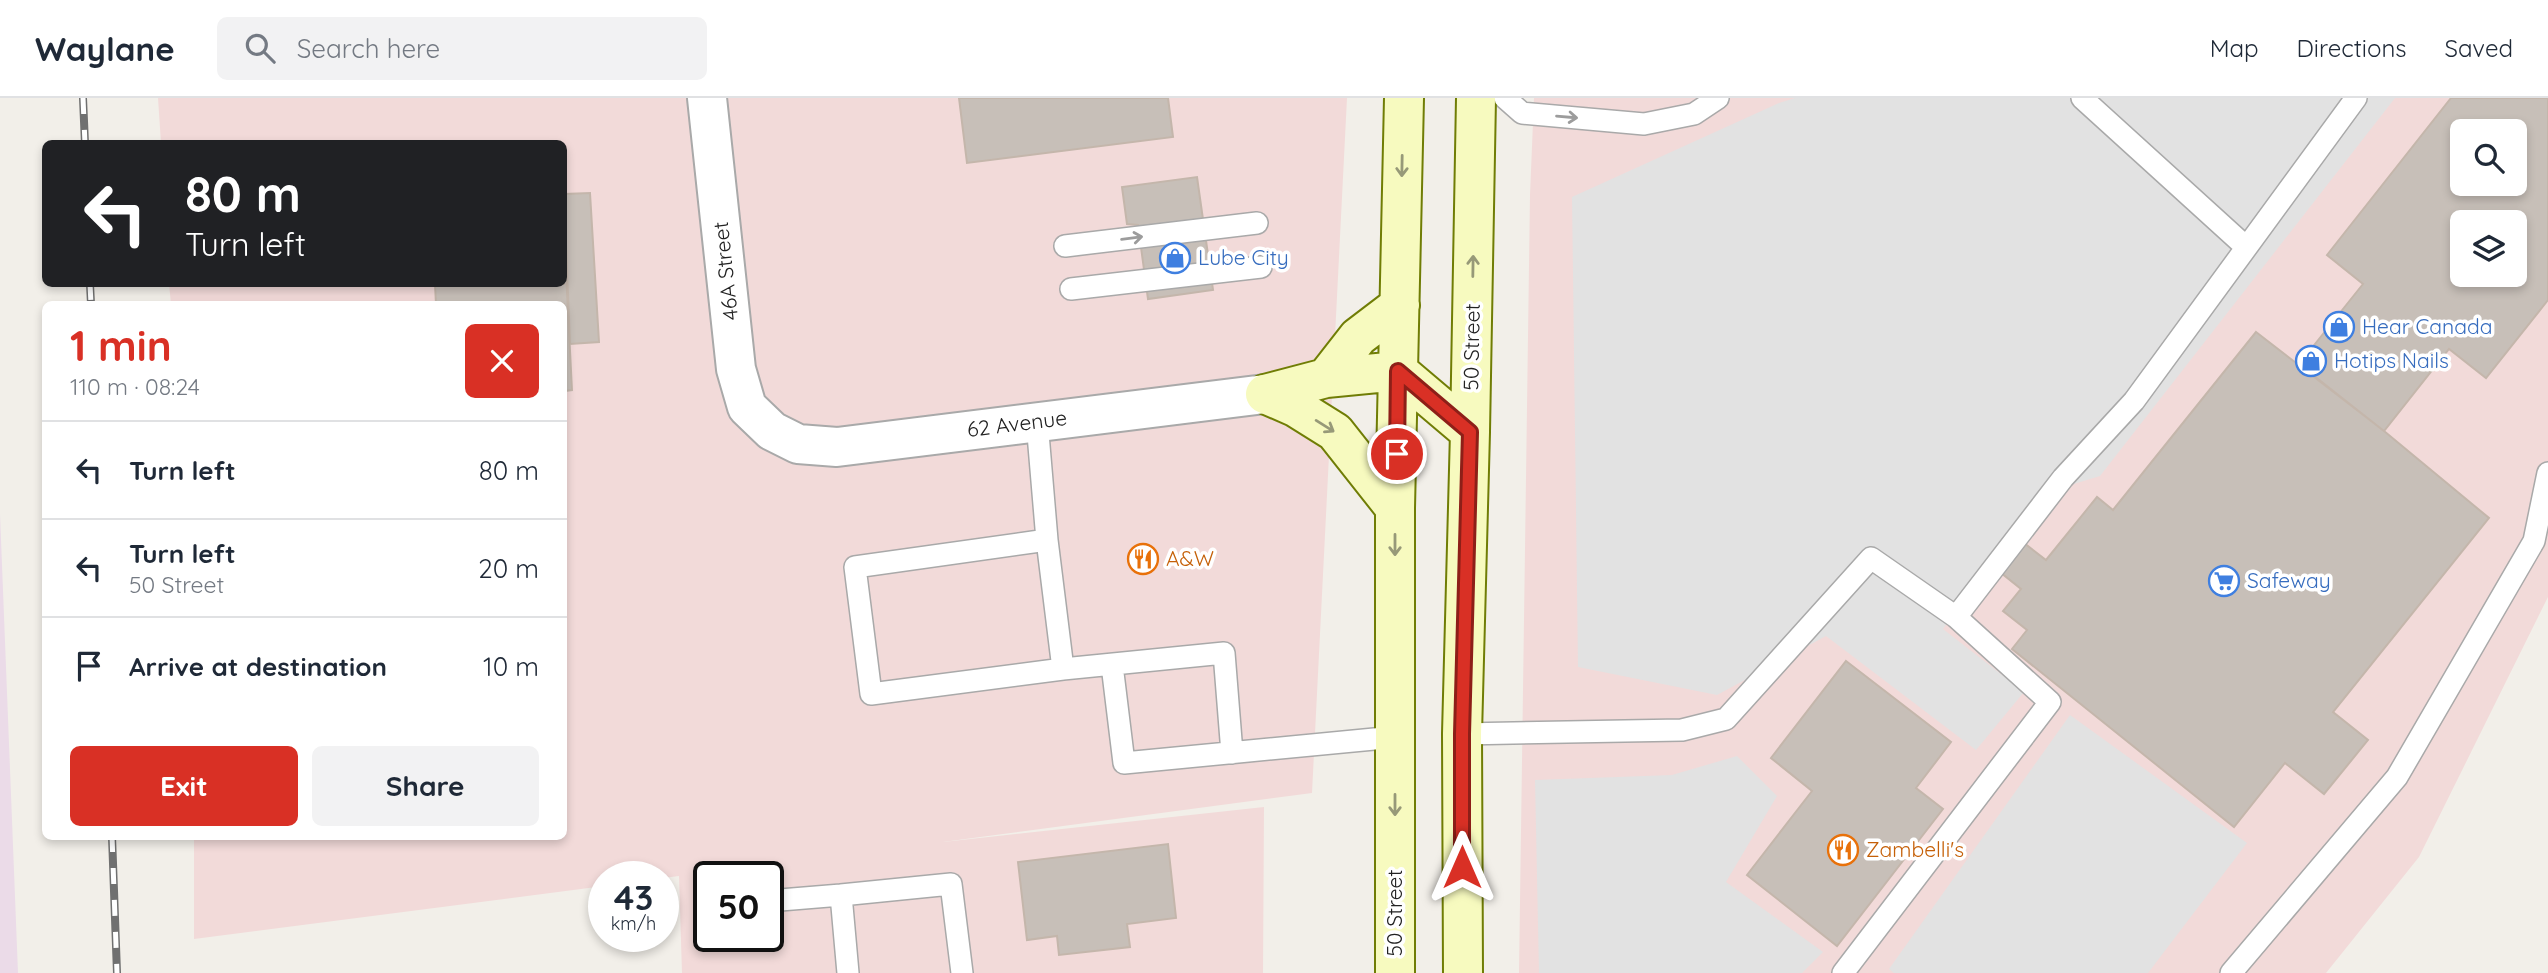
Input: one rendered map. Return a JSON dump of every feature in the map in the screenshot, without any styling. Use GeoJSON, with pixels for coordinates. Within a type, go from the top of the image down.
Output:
{"type":"FeatureCollection","features":[{"type":"Feature","properties":{"kind":"main road","name":"50 Street"},"geometry":{"type":"LineString","coordinates":[[1395,973],[1395,508],[1404,98]]}},
{"type":"Feature","properties":{"kind":"main road","name":"50 Street"},"geometry":{"type":"LineString","coordinates":[[1463,973],[1462,734],[1476,98]]}},
{"type":"Feature","properties":{"kind":"main road"},"geometry":{"type":"LineString","coordinates":[[1326,378],[1359,337],[1400,305]]}},
{"type":"Feature","properties":{"kind":"main road"},"geometry":{"type":"LineString","coordinates":[[1265,394],[1326,378],[1398,371],[1470,432]]}},
{"type":"Feature","properties":{"kind":"main road"},"geometry":{"type":"LineString","coordinates":[[1265,394],[1295,407],[1335,432],[1395,508]]}},
{"type":"Feature","properties":{"kind":"street","name":"46A Street"},"geometry":{"type":"LineString","coordinates":[[706,98],[736,369],[747,407],[772,431]]}},
{"type":"Feature","properties":{"kind":"street","name":"62 Avenue"},"geometry":{"type":"LineString","coordinates":[[772,431],[798,444],[837,447],[1265,394]]}},
{"type":"Feature","properties":{"kind":"lane"},"geometry":{"type":"LineString","coordinates":[[1505,98],[1522,113],[1644,124],[1695,114],[1718,98]]}},
{"type":"Feature","properties":{"kind":"lane"},"geometry":{"type":"LineString","coordinates":[[2082,98],[2246,247]]}},
{"type":"Feature","properties":{"kind":"lane"},"geometry":{"type":"LineString","coordinates":[[1956,617],[2063,478],[2134,401],[2356,98]]}},
{"type":"Feature","properties":{"kind":"lane"},"geometry":{"type":"LineString","coordinates":[[1065,246],[1257,223]]}},
{"type":"Feature","properties":{"kind":"lane"},"geometry":{"type":"LineString","coordinates":[[1071,289],[1261,267]]}},
{"type":"Feature","properties":{"kind":"lane"},"geometry":{"type":"LineString","coordinates":[[1037,422],[1047,540],[1063,669]]}},
{"type":"Feature","properties":{"kind":"lane"},"geometry":{"type":"LineString","coordinates":[[2231,973],[2397,777],[2534,541],[2548,473]]}},
{"type":"Feature","properties":{"kind":"lane"},"geometry":{"type":"LineString","coordinates":[[1047,540],[855,567],[871,694],[1063,669],[1224,653],[1232,752]]}},
{"type":"Feature","properties":{"kind":"lane"},"geometry":{"type":"LineString","coordinates":[[1462,734],[1682,730],[1726,719],[1871,558],[1956,617],[2050,702],[1843,973]]}},
{"type":"Feature","properties":{"kind":"lane"},"geometry":{"type":"LineString","coordinates":[[1112,665],[1124,763],[1395,737]]}},
{"type":"Feature","properties":{"kind":"lane"},"geometry":{"type":"LineString","coordinates":[[784,900],[951,884],[962,973]]}},
{"type":"Feature","properties":{"kind":"lane"},"geometry":{"type":"LineString","coordinates":[[841,895],[848,973]]}},
{"type":"Feature","properties":{"kind":"shaded area"},"geometry":{"type":"Polygon","coordinates":[[[158,98],[1347,98],[1312,793],[943,842],[1264,807],[1263,973],[682,973],[679,861],[588,861],[588,888],[194,939],[194,840],[567,840],[567,301],[171,301],[169,287],[567,287],[567,140],[161,140],[158,98]]]}},
{"type":"Feature","properties":{"kind":"shaded area"},"geometry":{"type":"Polygon","coordinates":[[[1534,98],[2548,98],[2548,597],[2419,857],[2326,973],[1519,973],[1530,195],[1534,98]]]}},
{"type":"Feature","properties":{"kind":"shaded area"},"geometry":{"type":"Polygon","coordinates":[[[1795,98],[2395,98],[2100,476],[2041,494],[1943,629],[2024,692],[1976,750],[1826,636],[1717,695],[1578,667],[1572,197],[1795,98]]]}},
{"type":"Feature","properties":{"kind":"shaded area"},"geometry":{"type":"Polygon","coordinates":[[[0,514],[18,973],[0,973],[0,514]]]}},
{"type":"Feature","properties":{"kind":"shaded area"},"geometry":{"type":"Polygon","coordinates":[[[2070,715],[2247,843],[2148,973],[1894,973],[1889,969],[2070,715]]]}},
{"type":"Feature","properties":{"kind":"shaded area"},"geometry":{"type":"Polygon","coordinates":[[[1737,756],[1777,796],[1726,882],[1823,952],[1802,973],[1539,973],[1535,780],[1672,775],[1737,756]]]}},
{"type":"Feature","properties":{"kind":"building"},"geometry":{"type":"Polygon","coordinates":[[[959,98],[1168,98],[1173,137],[967,163],[959,98]]]}},
{"type":"Feature","properties":{"kind":"building"},"geometry":{"type":"Polygon","coordinates":[[[2451,98],[2548,98],[2548,300],[2486,378],[2449,349],[2384,431],[2299,364],[2363,284],[2327,255],[2451,98]]]}},
{"type":"Feature","properties":{"kind":"building","name":"Lube City"},"geometry":{"type":"Polygon","coordinates":[[[1197,177],[1213,290],[1148,299],[1138,225],[1127,224],[1122,187],[1197,177]]]}},
{"type":"Feature","properties":{"kind":"building"},"geometry":{"type":"Polygon","coordinates":[[[590,193],[599,342],[570,344],[567,194],[590,193]]]}},
{"type":"Feature","properties":{"kind":"building"},"geometry":{"type":"Polygon","coordinates":[[[435,287],[567,287],[572,390],[567,391],[567,301],[436,301],[435,287]]]}},
{"type":"Feature","properties":{"kind":"building","name":"Safeway"},"geometry":{"type":"Polygon","coordinates":[[[2256,332],[2384,431],[2489,518],[2333,712],[2368,740],[2324,794],[2285,763],[2234,827],[2012,649],[2027,630],[2003,611],[2021,589],[2000,572],[2024,543],[2046,560],[2097,497],[2113,510],[2256,332]]]}},
{"type":"Feature","properties":{"kind":"building"},"geometry":{"type":"Polygon","coordinates":[[[1846,661],[1951,742],[1916,788],[1943,809],[1837,946],[1747,875],[1812,791],[1771,758],[1846,661]]]}},
{"type":"Feature","properties":{"kind":"building"},"geometry":{"type":"Polygon","coordinates":[[[1168,844],[1176,918],[1127,924],[1130,947],[1059,955],[1057,936],[1027,940],[1018,862],[1168,844]]]}},
{"type":"Feature","properties":{"kind":"railway"},"geometry":{"type":"LineString","coordinates":[[83,98],[85,140]]}},
{"type":"Feature","properties":{"kind":"railway"},"geometry":{"type":"LineString","coordinates":[[90,287],[91,301]]}},
{"type":"Feature","properties":{"kind":"railway"},"geometry":{"type":"LineString","coordinates":[[112,840],[117,973]]}},
{"type":"Feature","properties":{"kind":"place","name":"Lube City"},"geometry":{"type":"Point","coordinates":[1175,258]}},
{"type":"Feature","properties":{"kind":"place","name":"Hear Canada"},"geometry":{"type":"Point","coordinates":[2339,327]}},
{"type":"Feature","properties":{"kind":"place","name":"Hotips Nails"},"geometry":{"type":"Point","coordinates":[2311,361]}},
{"type":"Feature","properties":{"kind":"place","name":"A&W"},"geometry":{"type":"Point","coordinates":[1143,559]}},
{"type":"Feature","properties":{"kind":"place","name":"Safeway"},"geometry":{"type":"Point","coordinates":[2224,581]}},
{"type":"Feature","properties":{"kind":"place","name":"Zambelli's"},"geometry":{"type":"Point","coordinates":[1843,850]}},
{"type":"Feature","properties":{"kind":"route"},"geometry":{"type":"LineString","coordinates":[[1397,454],[1398,371],[1470,432],[1462,734],[1462,867]]}}]}
